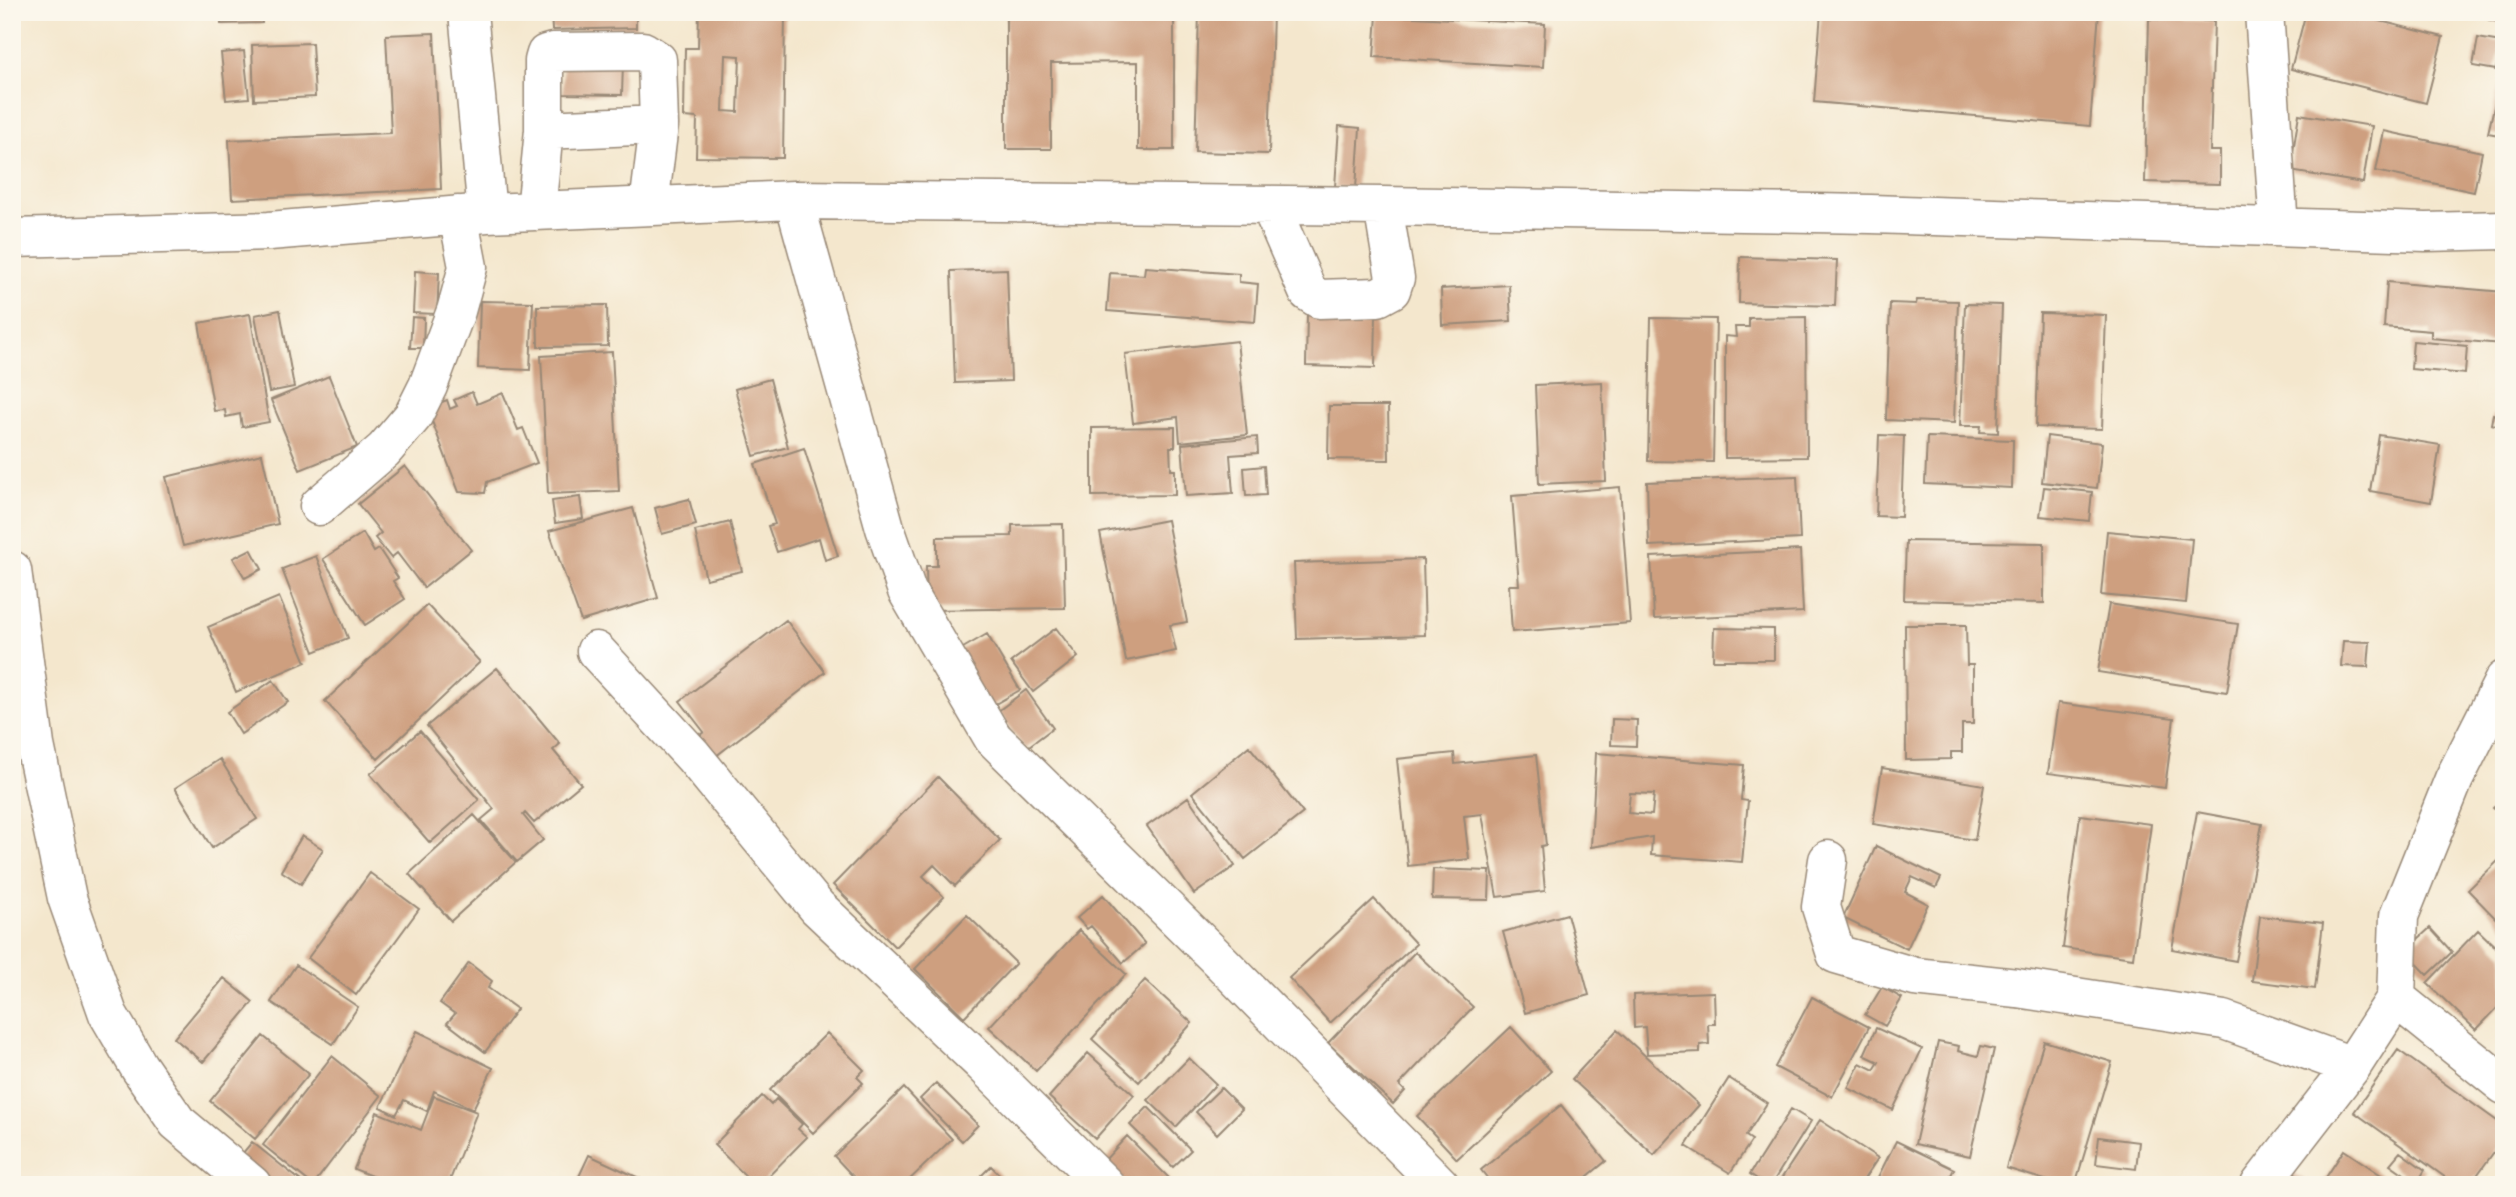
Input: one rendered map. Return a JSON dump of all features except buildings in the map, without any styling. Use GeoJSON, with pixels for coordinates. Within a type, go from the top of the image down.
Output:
{"type":"FeatureCollection","features":[{"type":"Feature","properties":{"kind":"street"},"geometry":{"type":"LineString","coordinates":[[320,506],[384,450],[413,416],[428,386],[456,310],[468,267],[472,214],[468,12]]}},
{"type":"Feature","properties":{"kind":"street"},"geometry":{"type":"LineString","coordinates":[[2264,12],[2279,227]]}},
{"type":"Feature","properties":{"kind":"street"},"geometry":{"type":"LineString","coordinates":[[536,211],[544,130],[544,61],[546,54],[553,51],[643,51],[657,60],[659,125],[649,206]]}},
{"type":"Feature","properties":{"kind":"street"},"geometry":{"type":"LineString","coordinates":[[544,130],[659,125]]}},
{"type":"Feature","properties":{"kind":"street"},"geometry":{"type":"LineString","coordinates":[[12,238],[269,231],[472,214],[794,200],[1871,214],[2426,232],[2504,230]]}},
{"type":"Feature","properties":{"kind":"street"},"geometry":{"type":"LineString","coordinates":[[794,200],[848,386],[885,528],[907,591],[993,738],[1219,960],[1440,1185]]}},
{"type":"Feature","properties":{"kind":"street"},"geometry":{"type":"LineString","coordinates":[[1269,205],[1308,292],[1319,299],[1378,297],[1391,290],[1395,278],[1383,206]]}},
{"type":"Feature","properties":{"kind":"street"},"geometry":{"type":"LineString","coordinates":[[12,570],[24,747],[67,898],[108,1014],[139,1068],[177,1122],[252,1185]]}},
{"type":"Feature","properties":{"kind":"street"},"geometry":{"type":"LineString","coordinates":[[596,651],[693,756],[817,907],[980,1061],[1105,1185]]}},
{"type":"Feature","properties":{"kind":"street"},"geometry":{"type":"LineString","coordinates":[[2260,1185],[2352,1066],[2396,998],[2399,916],[2454,779],[2504,680]]}},
{"type":"Feature","properties":{"kind":"street"},"geometry":{"type":"LineString","coordinates":[[1828,860],[1821,907],[1836,954],[1915,977],[2017,988],[2224,1020],[2352,1066]]}},
{"type":"Feature","properties":{"kind":"street"},"geometry":{"type":"LineString","coordinates":[[2396,998],[2504,1085]]}}]}
